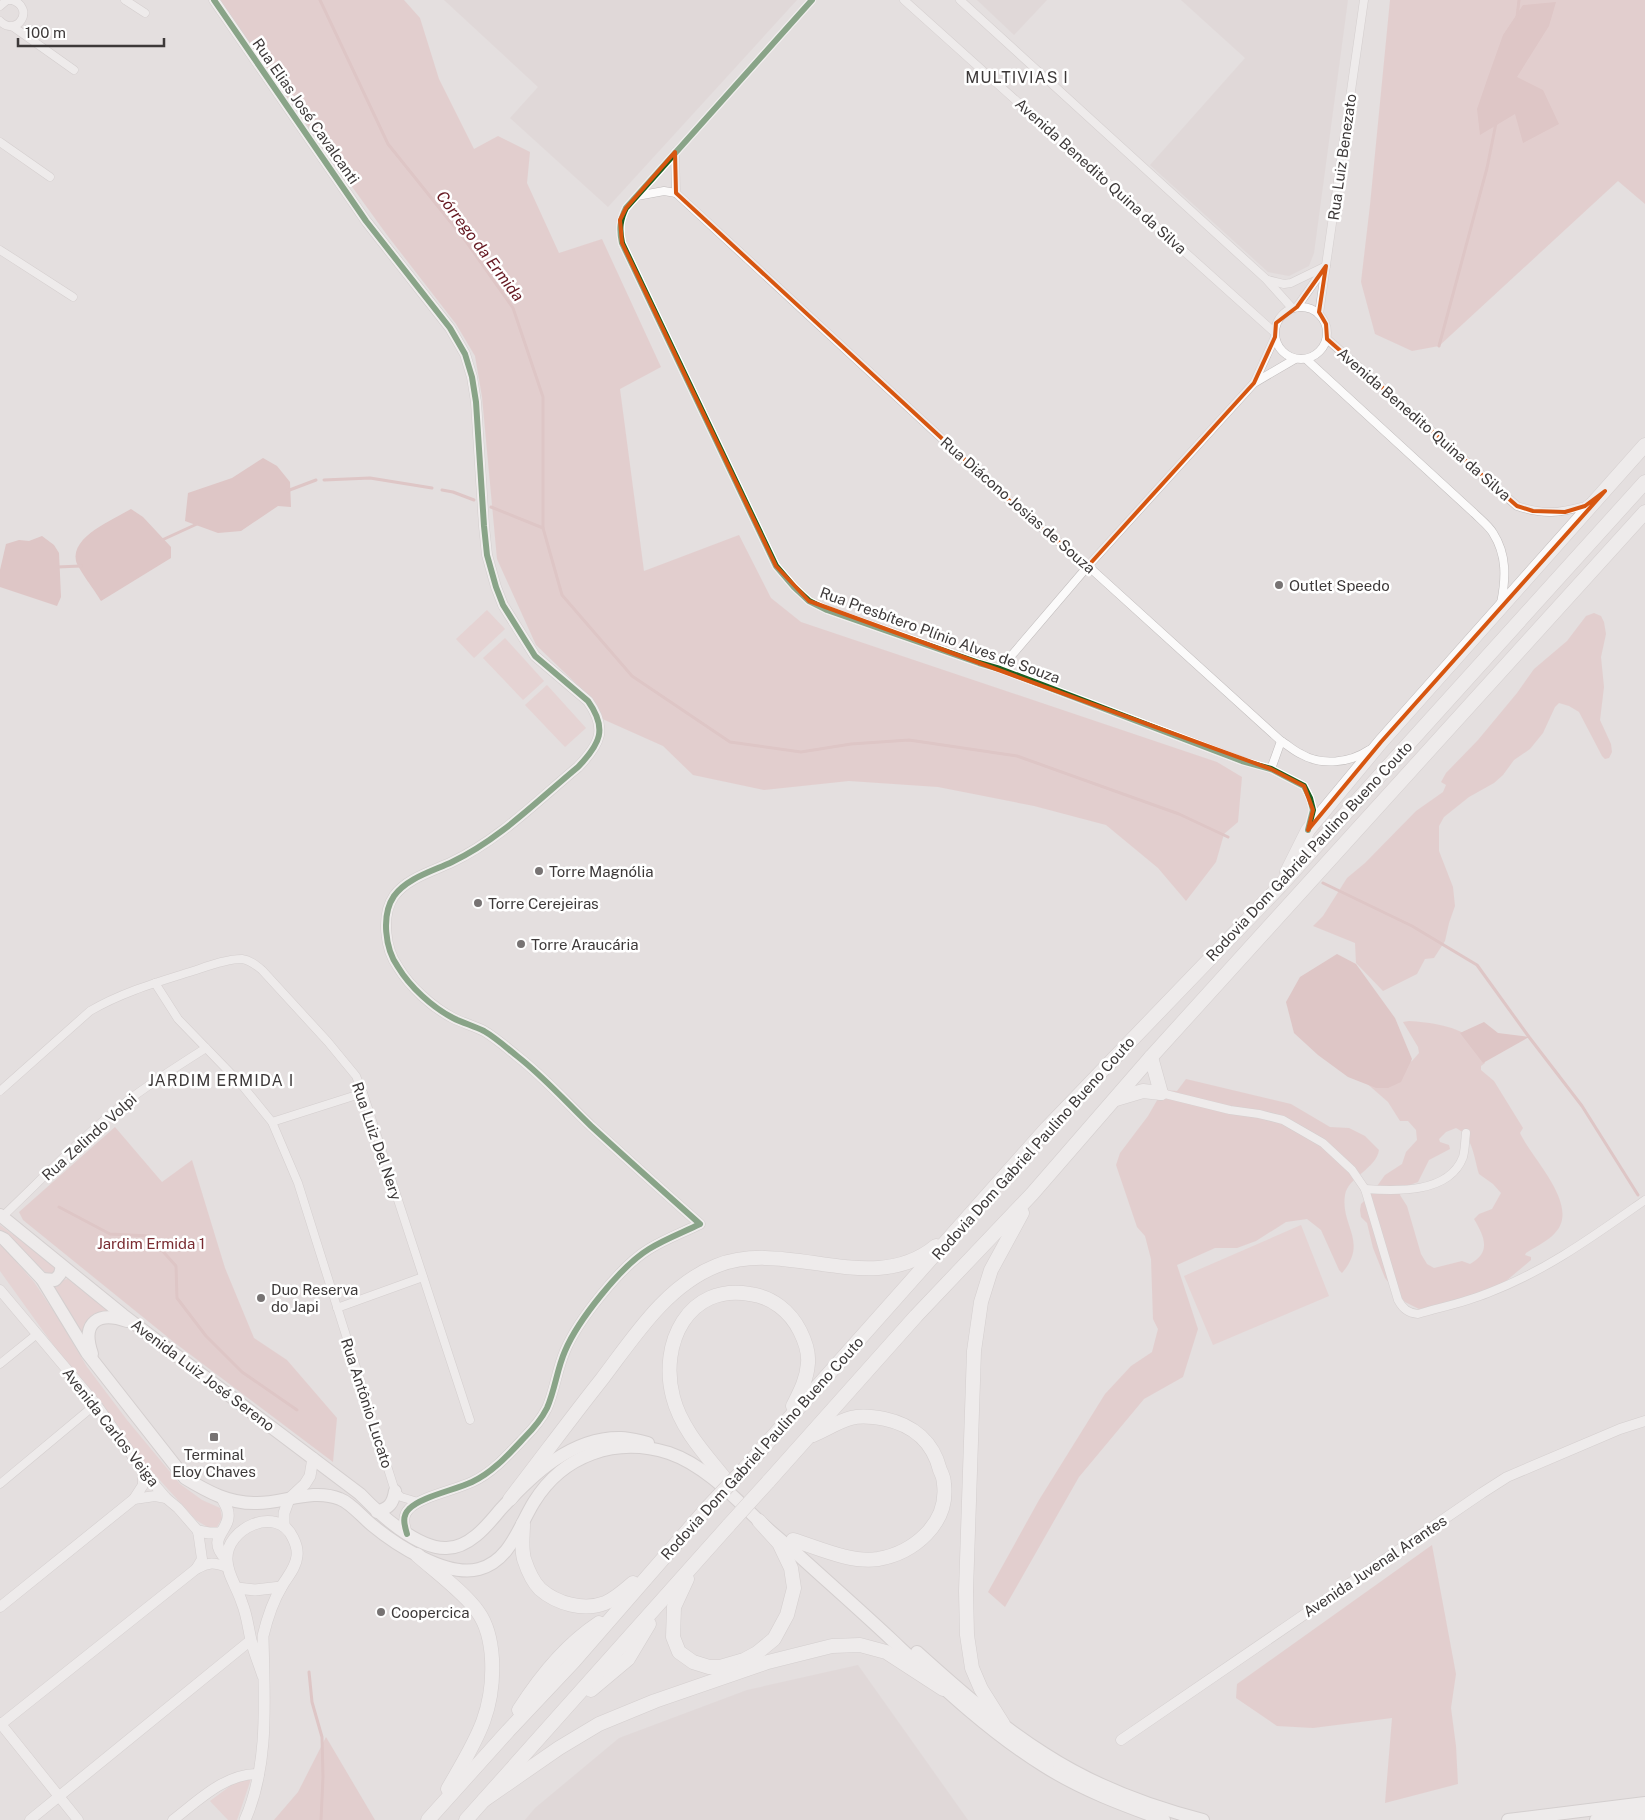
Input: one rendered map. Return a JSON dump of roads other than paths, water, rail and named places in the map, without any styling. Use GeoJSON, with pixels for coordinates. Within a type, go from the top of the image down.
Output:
{"type":"FeatureCollection","features":[{"type":"Feature","properties":{"kind":"highway"},"geometry":{"type":"LineString","coordinates":[[1280,886],[1308,830],[1381,742],[1645,445]]}},
{"type":"Feature","properties":{"kind":"highway","name":"Rodovia Dom Gabriel Paulino Bueno Couto"},"geometry":{"type":"LineString","coordinates":[[431,1817],[574,1661],[708,1507],[964,1224],[1048,1128],[1280,886],[1645,482]]}},
{"type":"Feature","properties":{"kind":"highway","name":"Rodovia Dom Gabriel Paulino Bueno Couto"},"geometry":{"type":"LineString","coordinates":[[466,1820],[916,1316],[1032,1194],[1151,1058],[1645,512]]}},
{"type":"Feature","properties":{"kind":"highway"},"geometry":{"type":"LineString","coordinates":[[1115,1099],[1143,1090],[1161,1093],[1151,1058]]}},
{"type":"Feature","properties":{"kind":"highway"},"geometry":{"type":"LineString","coordinates":[[1003,1724],[981,1689],[972,1668],[967,1634],[966,1591],[974,1352],[981,1302],[991,1270],[1032,1194]]}},
{"type":"Feature","properties":{"kind":"highway"},"geometry":{"type":"LineString","coordinates":[[510,1499],[573,1416],[668,1298],[695,1277],[716,1266],[732,1261],[761,1258],[809,1262],[838,1267],[875,1269],[891,1266],[906,1263],[929,1252],[964,1224]]}},
{"type":"Feature","properties":{"kind":"highway"},"geometry":{"type":"LineString","coordinates":[[726,1480],[697,1444],[685,1425],[673,1397],[670,1367],[672,1343],[680,1325],[689,1314],[707,1299],[730,1292],[758,1295],[776,1304],[796,1322],[805,1342],[808,1362],[803,1386],[785,1422]]}},
{"type":"Feature","properties":{"kind":"highway"},"geometry":{"type":"LineString","coordinates":[[793,1540],[848,1557],[876,1559],[890,1556],[904,1551],[919,1542],[931,1530],[943,1502],[944,1485],[937,1458],[922,1436],[909,1426],[896,1421],[873,1417],[852,1418],[808,1438]]}},
{"type":"Feature","properties":{"kind":"highway"},"geometry":{"type":"LineString","coordinates":[[692,1567],[674,1607],[673,1637],[679,1652],[693,1662],[709,1667],[720,1667],[744,1660],[757,1653],[774,1639],[787,1615],[794,1588],[791,1568],[779,1543],[759,1521]]}},
{"type":"Feature","properties":{"kind":"highway"},"geometry":{"type":"LineString","coordinates":[[523,1524],[523,1557],[540,1588],[558,1600],[581,1606],[595,1606],[607,1602],[625,1590],[671,1550]]}},
{"type":"Feature","properties":{"kind":"highway"},"geometry":{"type":"LineString","coordinates":[[416,1556],[469,1601],[479,1613],[486,1626],[492,1650],[491,1700],[483,1727],[469,1755],[431,1817]]}},
{"type":"Feature","properties":{"kind":"highway"},"geometry":{"type":"LineString","coordinates":[[484,1800],[559,1748],[599,1724],[655,1700],[768,1662],[832,1646],[860,1645],[886,1652],[943,1689]]}},
{"type":"Feature","properties":{"kind":"main road","name":"Avenida Luiz José Sereno"},"geometry":{"type":"LineString","coordinates":[[1,1216],[139,1326],[360,1494],[376,1512],[407,1534],[431,1546],[446,1549],[458,1546],[470,1540],[486,1526],[510,1499],[544,1467],[564,1454],[588,1444],[620,1438],[675,1450],[697,1461],[726,1480],[942,1674],[1003,1724],[1046,1755],[1129,1797],[1203,1820]]}},
{"type":"Feature","properties":{"kind":"main road"},"geometry":{"type":"LineString","coordinates":[[0,1237],[42,1279],[87,1353],[185,1478],[222,1498],[257,1504],[325,1495],[343,1500],[386,1537],[416,1556],[464,1571],[478,1570],[489,1565],[504,1553],[523,1524],[542,1489],[560,1470],[580,1458],[616,1447],[655,1450],[667,1453],[686,1461],[736,1497],[759,1521],[866,1615],[943,1689],[985,1724],[1055,1772],[1084,1788],[1164,1820]]}},
{"type":"Feature","properties":{"kind":"main road"},"geometry":{"type":"LineString","coordinates":[[42,1279],[55,1280],[60,1274],[62,1266]]}},
{"type":"Feature","properties":{"kind":"main road"},"geometry":{"type":"LineString","coordinates":[[100,1370],[88,1344],[92,1323],[100,1317],[111,1316],[139,1326]]}},
{"type":"Feature","properties":{"kind":"main road"},"geometry":{"type":"LineString","coordinates":[[284,1526],[284,1513],[289,1500],[305,1484],[310,1476],[312,1458]]}},
{"type":"Feature","properties":{"kind":"main road"},"geometry":{"type":"LineString","coordinates":[[376,1512],[390,1506],[394,1499],[395,1491]]}},
{"type":"Feature","properties":{"kind":"main road"},"geometry":{"type":"LineString","coordinates":[[222,1498],[228,1513],[227,1521],[220,1533],[219,1550],[227,1563],[237,1588],[263,1676]]}},
{"type":"Feature","properties":{"kind":"main road"},"geometry":{"type":"LineString","coordinates":[[227,1563],[227,1551],[233,1538],[254,1524],[267,1521],[276,1522],[284,1526],[292,1534],[297,1545],[297,1556],[293,1568],[266,1621],[263,1636],[263,1743],[258,1774],[245,1820]]}},
{"type":"Feature","properties":{"kind":"main road"},"geometry":{"type":"LineString","coordinates":[[198,1531],[220,1533]]}},
{"type":"Feature","properties":{"kind":"main road"},"geometry":{"type":"LineString","coordinates":[[237,1588],[255,1590],[282,1587]]}},
{"type":"Feature","properties":{"kind":"main road"},"geometry":{"type":"LineString","coordinates":[[1508,1820],[1645,1803]]}},
{"type":"Feature","properties":{"kind":"main road"},"geometry":{"type":"LineString","coordinates":[[1596,1820],[1645,1814]]}},
{"type":"Feature","properties":{"kind":"street"},"geometry":{"type":"LineString","coordinates":[[0,6],[7,0],[12,0],[21,4],[24,14],[22,20],[12,26],[4,25],[0,21]]}},
{"type":"Feature","properties":{"kind":"street"},"geometry":{"type":"LineString","coordinates":[[23,9],[26,0]]}},
{"type":"Feature","properties":{"kind":"street"},"geometry":{"type":"LineString","coordinates":[[125,0],[145,12]]}},
{"type":"Feature","properties":{"kind":"street","name":"Rua Elias José Cavalcanti"},"geometry":{"type":"LineString","coordinates":[[214,0],[378,235],[450,328],[465,354],[472,377],[476,402],[484,526],[487,555],[493,579],[503,605],[535,656],[588,701],[595,710],[601,728],[599,738],[590,754],[578,767],[493,838],[461,858],[414,879],[400,888],[387,912],[390,951],[397,966],[408,981],[436,1007],[452,1017],[485,1032],[518,1056],[599,1133],[700,1224],[649,1249],[619,1274],[575,1330],[564,1352],[548,1407],[541,1419],[501,1462],[472,1482],[418,1502]]}},
{"type":"Feature","properties":{"kind":"street","name":"Rua Presbítero Plínio Alves de Souza"},"geometry":{"type":"LineString","coordinates":[[812,0],[626,208],[620,220],[619,232],[622,243],[776,566],[809,601],[828,610],[979,663],[1000,668],[1242,761],[1271,769],[1304,786],[1313,810],[1308,830]]}},
{"type":"Feature","properties":{"kind":"street","name":"Avenida Benedito Quina da Silva"},"geometry":{"type":"LineString","coordinates":[[904,0],[1274,335]]}},
{"type":"Feature","properties":{"kind":"street"},"geometry":{"type":"LineString","coordinates":[[960,0],[1266,280],[1294,308],[1306,307],[1319,314],[1326,324],[1327,339],[1321,350],[1314,356],[1306,359],[1295,359],[1286,356],[1280,350],[1274,335]]}},
{"type":"Feature","properties":{"kind":"street","name":"Rua Luiz Benezato"},"geometry":{"type":"LineString","coordinates":[[1319,314],[1364,0]]}},
{"type":"Feature","properties":{"kind":"street"},"geometry":{"type":"LineString","coordinates":[[12,26],[74,70]]}},
{"type":"Feature","properties":{"kind":"street"},"geometry":{"type":"LineString","coordinates":[[0,142],[50,177]]}},
{"type":"Feature","properties":{"kind":"street"},"geometry":{"type":"LineString","coordinates":[[637,196],[664,192],[676,193],[675,152]]}},
{"type":"Feature","properties":{"kind":"street","name":"Rua Diácono Josias de Souza"},"geometry":{"type":"LineString","coordinates":[[676,193],[1014,505],[1088,566],[1281,741],[1302,755],[1324,762],[1342,761],[1361,755],[1381,742]]}},
{"type":"Feature","properties":{"kind":"street"},"geometry":{"type":"LineString","coordinates":[[0,250],[73,297]]}},
{"type":"Feature","properties":{"kind":"street"},"geometry":{"type":"LineString","coordinates":[[1254,383],[1274,335],[1276,324],[1281,316],[1294,308],[1326,266]]}},
{"type":"Feature","properties":{"kind":"street"},"geometry":{"type":"LineString","coordinates":[[1266,280],[1291,284],[1326,266]]}},
{"type":"Feature","properties":{"kind":"street","name":"Avenida Benedito Quina da Silva"},"geometry":{"type":"LineString","coordinates":[[1327,339],[1517,506],[1533,511],[1565,512],[1585,506],[1604,491]]}},
{"type":"Feature","properties":{"kind":"street"},"geometry":{"type":"LineString","coordinates":[[1000,668],[1088,566],[1254,383],[1295,359]]}},
{"type":"Feature","properties":{"kind":"street","name":"Avenida Benedito Quina da Silva"},"geometry":{"type":"LineString","coordinates":[[1306,359],[1493,532],[1505,565],[1505,583],[1501,605]]}},
{"type":"Feature","properties":{"kind":"street"},"geometry":{"type":"LineString","coordinates":[[1271,769],[1281,741]]}},
{"type":"Feature","properties":{"kind":"street","name":"Rua Luiz Del Nery"},"geometry":{"type":"LineString","coordinates":[[0,1091],[90,1011],[121,994],[233,960],[241,959],[252,962],[262,970],[328,1042],[356,1076],[470,1420]]}},
{"type":"Feature","properties":{"kind":"street","name":"Rua Antônio Lucato"},"geometry":{"type":"LineString","coordinates":[[154,983],[178,1019],[241,1084],[272,1122],[298,1183],[395,1491]]}},
{"type":"Feature","properties":{"kind":"street","name":"Rua Zelindo Volpi"},"geometry":{"type":"LineString","coordinates":[[1,1216],[70,1151],[125,1103],[152,1082],[206,1048]]}},
{"type":"Feature","properties":{"kind":"street"},"geometry":{"type":"LineString","coordinates":[[272,1122],[363,1093]]}},
{"type":"Feature","properties":{"kind":"street"},"geometry":{"type":"LineString","coordinates":[[1161,1093],[1283,1120],[1323,1143],[1352,1170],[1365,1190],[1398,1300],[1405,1310],[1412,1313],[1418,1314],[1488,1294],[1524,1277],[1570,1252],[1645,1200]]}},
{"type":"Feature","properties":{"kind":"street"},"geometry":{"type":"LineString","coordinates":[[1365,1190],[1402,1191],[1432,1185],[1456,1168],[1463,1156],[1466,1133]]}},
{"type":"Feature","properties":{"kind":"street"},"geometry":{"type":"LineString","coordinates":[[337,1308],[423,1277]]}},
{"type":"Feature","properties":{"kind":"street","name":"Avenida Carlos Veiga"},"geometry":{"type":"LineString","coordinates":[[0,1290],[96,1404],[143,1471],[198,1531]]}},
{"type":"Feature","properties":{"kind":"street"},"geometry":{"type":"LineString","coordinates":[[0,1364],[37,1334]]}},
{"type":"Feature","properties":{"kind":"street"},"geometry":{"type":"LineString","coordinates":[[0,1484],[96,1404]]}},
{"type":"Feature","properties":{"kind":"street","name":"Avenida Juvenal Arantes"},"geometry":{"type":"LineString","coordinates":[[1121,1740],[1508,1477],[1620,1429],[1645,1421]]}},
{"type":"Feature","properties":{"kind":"street"},"geometry":{"type":"LineString","coordinates":[[0,1607],[134,1500],[143,1485],[143,1471]]}},
{"type":"Feature","properties":{"kind":"street"},"geometry":{"type":"LineString","coordinates":[[395,1491],[401,1497],[418,1502]]}},
{"type":"Feature","properties":{"kind":"street"},"geometry":{"type":"LineString","coordinates":[[134,1500],[155,1496],[166,1498]]}},
{"type":"Feature","properties":{"kind":"street"},"geometry":{"type":"LineString","coordinates":[[407,1534],[404,1522],[405,1515],[409,1508],[418,1502]]}},
{"type":"Feature","properties":{"kind":"street"},"geometry":{"type":"LineString","coordinates":[[196,1569],[202,1559],[198,1531]]}},
{"type":"Feature","properties":{"kind":"street"},"geometry":{"type":"LineString","coordinates":[[78,1820],[0,1724],[196,1569],[214,1562],[227,1563]]}},
{"type":"Feature","properties":{"kind":"street"},"geometry":{"type":"LineString","coordinates":[[30,1820],[251,1640]]}},
{"type":"Feature","properties":{"kind":"street"},"geometry":{"type":"LineString","coordinates":[[173,1820],[220,1785],[236,1777],[258,1774]]}},
{"type":"Feature","properties":{"kind":"waterway","name":"Córrego da Ermida"},"geometry":{"type":"LineString","coordinates":[[320,0],[388,144],[465,240],[513,308],[543,397],[543,528],[562,595],[632,676],[730,742],[801,752],[851,744],[909,740],[1017,756],[1179,814],[1228,837]]}},
{"type":"Feature","properties":{"kind":"waterway"},"geometry":{"type":"LineString","coordinates":[[1517,17],[1519,0]]}},
{"type":"Feature","properties":{"kind":"waterway"},"geometry":{"type":"LineString","coordinates":[[1439,346],[1487,168],[1496,123]]}},
{"type":"Feature","properties":{"kind":"waterway"},"geometry":{"type":"LineString","coordinates":[[324,480],[370,478],[432,488]]}},
{"type":"Feature","properties":{"kind":"waterway"},"geometry":{"type":"LineString","coordinates":[[287,491],[316,480]]}},
{"type":"Feature","properties":{"kind":"waterway"},"geometry":{"type":"LineString","coordinates":[[442,490],[474,500]]}},
{"type":"Feature","properties":{"kind":"waterway"},"geometry":{"type":"LineString","coordinates":[[491,507],[543,528]]}},
{"type":"Feature","properties":{"kind":"waterway"},"geometry":{"type":"LineString","coordinates":[[162,540],[197,524]]}},
{"type":"Feature","properties":{"kind":"waterway"},"geometry":{"type":"LineString","coordinates":[[57,567],[81,566]]}},
{"type":"Feature","properties":{"kind":"waterway"},"geometry":{"type":"LineString","coordinates":[[1323,883],[1412,926],[1477,965],[1582,1106],[1638,1195]]}},
{"type":"Feature","properties":{"kind":"waterway"},"geometry":{"type":"LineString","coordinates":[[59,1207],[110,1234],[149,1236],[176,1266],[177,1298],[206,1336],[242,1372],[297,1410]]}},
{"type":"Feature","properties":{"kind":"waterway"},"geometry":{"type":"LineString","coordinates":[[309,1672],[312,1702],[322,1737],[321,1820]]}},
{"type":"Feature","properties":{"kind":"place","name":"Outlet Speedo"},"geometry":{"type":"Point","coordinates":[1279,585]}},
{"type":"Feature","properties":{"kind":"place","name":"Torre Magnólia"},"geometry":{"type":"Point","coordinates":[539,871]}},
{"type":"Feature","properties":{"kind":"place","name":"Torre Cerejeiras"},"geometry":{"type":"Point","coordinates":[478,903]}},
{"type":"Feature","properties":{"kind":"place","name":"Torre Araucária"},"geometry":{"type":"Point","coordinates":[521,944]}},
{"type":"Feature","properties":{"kind":"place","name":"Duo Reserva do Japi"},"geometry":{"type":"Point","coordinates":[261,1298]}},
{"type":"Feature","properties":{"kind":"place","name":"Terminal Eloy Chaves"},"geometry":{"type":"Point","coordinates":[214,1437]}},
{"type":"Feature","properties":{"kind":"place","name":"Coopercica"},"geometry":{"type":"Point","coordinates":[381,1612]}},
{"type":"Feature","properties":{"kind":"district","name":"MULTIVIAS I"},"geometry":{"type":"Point","coordinates":[1017,77]}},
{"type":"Feature","properties":{"kind":"district","name":"JARDIM ERMIDA I"},"geometry":{"type":"Point","coordinates":[221,1080]}},
{"type":"Feature","properties":{"kind":"park label","name":"Jardim Ermida 1"},"geometry":{"type":"Point","coordinates":[151,1243]}}]}
